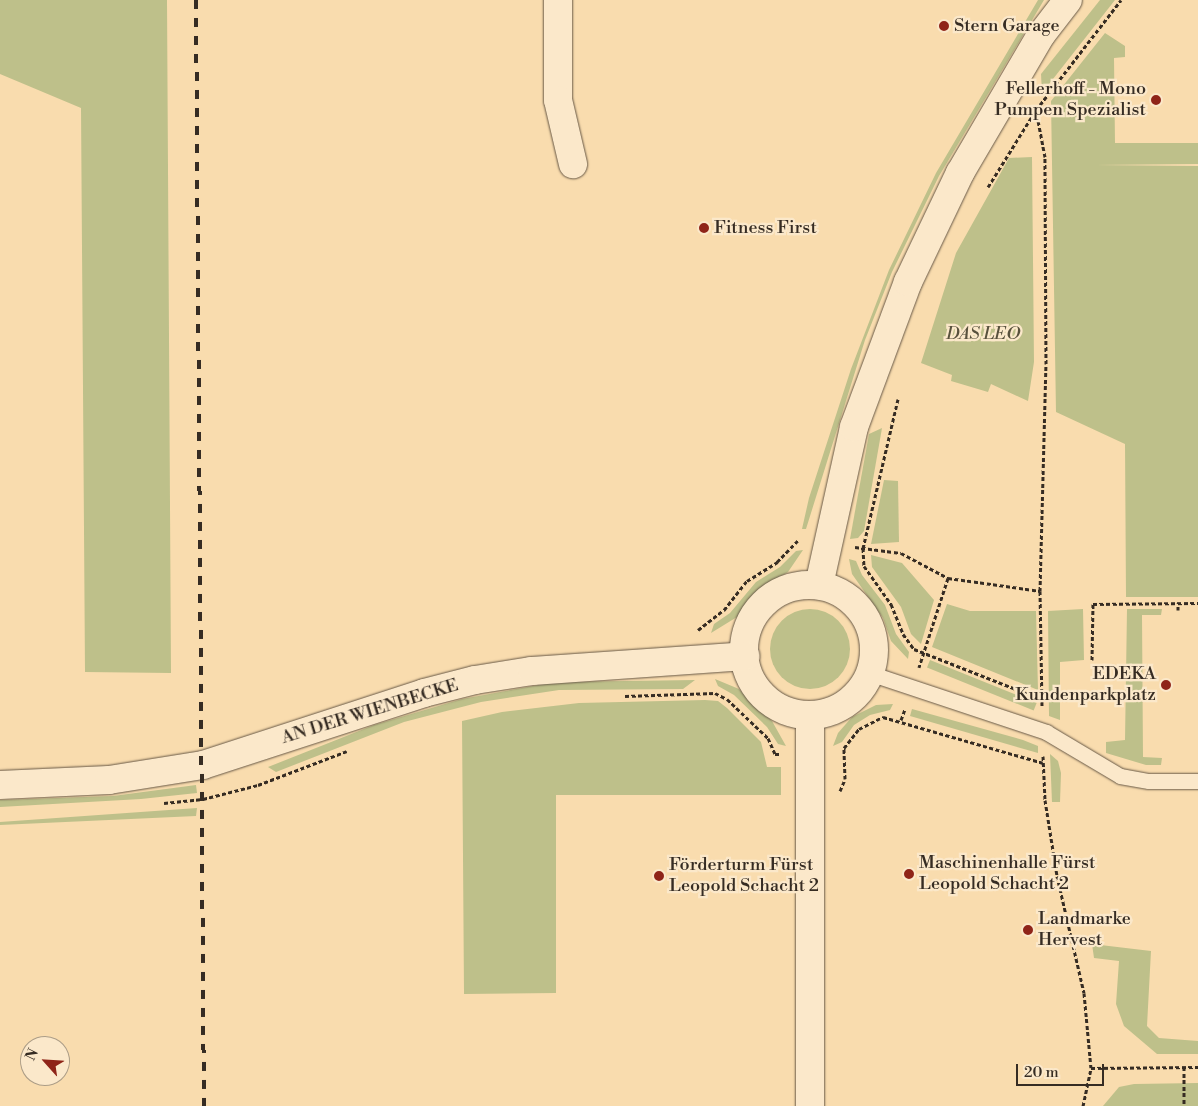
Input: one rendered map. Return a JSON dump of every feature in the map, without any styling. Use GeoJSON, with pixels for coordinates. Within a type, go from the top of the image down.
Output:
{"type":"FeatureCollection","features":[{"type":"Feature","properties":{"kind":"street"},"geometry":{"type":"LineString","coordinates":[[558,0],[558,100],[573,164]]}},
{"type":"Feature","properties":{"kind":"street"},"geometry":{"type":"LineString","coordinates":[[819,586],[854,427],[908,282],[960,173],[1042,35],[1068,0]]}},
{"type":"Feature","properties":{"kind":"street"},"geometry":{"type":"LineString","coordinates":[[799,586],[819,586],[839,592],[857,605],[869,623],[874,644],[870,673],[864,685],[850,701],[831,712],[810,715],[791,712],[773,704],[759,691],[749,675],[744,656],[749,627],[765,603],[780,591],[799,586]]}},
{"type":"Feature","properties":{"kind":"street","name":"AN DER WIENBECKE"},"geometry":{"type":"LineString","coordinates":[[0,785],[109,780],[203,765],[398,701],[475,680],[532,671],[744,656]]}},
{"type":"Feature","properties":{"kind":"street"},"geometry":{"type":"LineString","coordinates":[[810,715],[810,1106]]}},
{"type":"Feature","properties":{"kind":"lane"},"geometry":{"type":"LineString","coordinates":[[870,673],[1042,731],[1120,776],[1148,781],[1198,781]]}},
{"type":"Feature","properties":{"kind":"path"},"geometry":{"type":"LineString","coordinates":[[985,192],[1036,110],[1121,0]]}},
{"type":"Feature","properties":{"kind":"path"},"geometry":{"type":"LineString","coordinates":[[900,389],[888,430],[863,548],[864,566],[891,604],[903,634],[914,649],[1042,699],[1040,591],[1046,364],[1045,157],[1036,110]]}},
{"type":"Feature","properties":{"kind":"path"},"geometry":{"type":"LineString","coordinates":[[696,631],[724,610],[746,581],[777,562],[802,536]]}},
{"type":"Feature","properties":{"kind":"path"},"geometry":{"type":"LineString","coordinates":[[863,548],[901,553],[948,578],[1040,591]]}},
{"type":"Feature","properties":{"kind":"path"},"geometry":{"type":"LineString","coordinates":[[924,654],[948,578]]}},
{"type":"Feature","properties":{"kind":"path"},"geometry":{"type":"LineString","coordinates":[[1178,603],[1178,610]]}},
{"type":"Feature","properties":{"kind":"path"},"geometry":{"type":"LineString","coordinates":[[1092,660],[1093,604],[1198,603]]}},
{"type":"Feature","properties":{"kind":"path"},"geometry":{"type":"LineString","coordinates":[[621,696],[715,693],[727,699],[768,738],[775,754],[784,754]]}},
{"type":"Feature","properties":{"kind":"path"},"geometry":{"type":"LineString","coordinates":[[844,756],[844,748],[859,729],[883,717],[1043,763],[1045,800],[1057,876],[1084,993],[1091,1068],[1083,1106]]}},
{"type":"Feature","properties":{"kind":"path"},"geometry":{"type":"LineString","coordinates":[[156,803],[203,799],[258,785],[349,750]]}},
{"type":"Feature","properties":{"kind":"path"},"geometry":{"type":"LineString","coordinates":[[1184,1067],[1184,1106]]}},
{"type":"Feature","properties":{"kind":"path"},"geometry":{"type":"LineString","coordinates":[[1091,1068],[1198,1067]]}},
{"type":"Feature","properties":{"kind":"green space"},"geometry":{"type":"Polygon","coordinates":[[[0,0],[167,0],[171,673],[85,672],[81,108],[0,74],[0,0]]]}},
{"type":"Feature","properties":{"kind":"green space"},"geometry":{"type":"Polygon","coordinates":[[[1038,0],[1044,0],[939,176],[892,272],[865,340],[806,529],[802,529],[809,498],[851,369],[889,270],[936,173],[1038,0]]]}},
{"type":"Feature","properties":{"kind":"green space"},"geometry":{"type":"Polygon","coordinates":[[[1100,0],[1115,0],[1042,93],[1041,74],[1100,0]]]}},
{"type":"Feature","properties":{"kind":"green space"},"geometry":{"type":"Polygon","coordinates":[[[1105,33],[1125,46],[1125,57],[1114,58],[1115,143],[1198,143],[1198,164],[1096,165],[1198,166],[1198,597],[1126,597],[1125,444],[1056,412],[1051,101],[1105,33]]]}},
{"type":"Feature","properties":{"kind":"green space","name":"DAS LEO"},"geometry":{"type":"Polygon","coordinates":[[[1032,157],[1034,362],[1028,401],[991,384],[988,392],[951,381],[952,375],[921,363],[956,253],[1009,158],[1032,157]]]}},
{"type":"Feature","properties":{"kind":"green space"},"geometry":{"type":"Polygon","coordinates":[[[882,428],[864,531],[858,538],[850,539],[869,434],[882,428]]]}},
{"type":"Feature","properties":{"kind":"green space"},"geometry":{"type":"Polygon","coordinates":[[[884,480],[898,481],[899,542],[871,544],[884,480]]]}},
{"type":"Feature","properties":{"kind":"green space"},"geometry":{"type":"Polygon","coordinates":[[[803,550],[788,572],[759,590],[737,617],[711,633],[714,624],[730,613],[756,582],[780,567],[796,551],[803,550]]]}},
{"type":"Feature","properties":{"kind":"green space"},"geometry":{"type":"Polygon","coordinates":[[[871,555],[902,563],[934,600],[921,644],[911,634],[901,607],[872,567],[871,555]]]}},
{"type":"Feature","properties":{"kind":"green space"},"geometry":{"type":"Polygon","coordinates":[[[849,559],[856,561],[862,575],[885,605],[896,634],[909,652],[908,659],[891,641],[883,618],[852,574],[849,559]]]}},
{"type":"Feature","properties":{"kind":"green space"},"geometry":{"type":"Polygon","coordinates":[[[947,604],[970,611],[1036,611],[1038,690],[932,647],[947,604]]]}},
{"type":"Feature","properties":{"kind":"green space"},"geometry":{"type":"Polygon","coordinates":[[[810,609],[825,612],[838,621],[847,634],[850,649],[847,664],[838,677],[825,686],[810,689],[795,686],[782,677],[773,664],[770,649],[773,634],[782,621],[795,612],[810,609]]]}},
{"type":"Feature","properties":{"kind":"green space"},"geometry":{"type":"Polygon","coordinates":[[[1083,609],[1084,660],[1060,662],[1060,720],[1049,716],[1048,611],[1083,609]]]}},
{"type":"Feature","properties":{"kind":"green space"},"geometry":{"type":"Polygon","coordinates":[[[1127,609],[1162,609],[1161,615],[1142,615],[1143,757],[1162,758],[1161,765],[1146,765],[1106,753],[1106,742],[1125,740],[1127,609]]]}},
{"type":"Feature","properties":{"kind":"green space"},"geometry":{"type":"Polygon","coordinates":[[[930,660],[1037,703],[1034,710],[927,667],[930,660]]]}},
{"type":"Feature","properties":{"kind":"green space"},"geometry":{"type":"Polygon","coordinates":[[[715,679],[739,689],[772,721],[786,746],[778,744],[767,727],[734,695],[718,686],[715,679]]]}},
{"type":"Feature","properties":{"kind":"green space"},"geometry":{"type":"Polygon","coordinates":[[[695,680],[683,689],[559,690],[481,702],[404,722],[276,772],[268,767],[374,725],[462,699],[555,682],[695,680]]]}},
{"type":"Feature","properties":{"kind":"green space"},"geometry":{"type":"Polygon","coordinates":[[[718,701],[761,742],[767,767],[781,767],[781,795],[556,795],[556,993],[464,994],[462,721],[502,712],[579,703],[718,701]]]}},
{"type":"Feature","properties":{"kind":"green space"},"geometry":{"type":"Polygon","coordinates":[[[893,704],[890,710],[870,715],[854,725],[842,742],[833,746],[838,733],[852,717],[876,705],[893,704]]]}},
{"type":"Feature","properties":{"kind":"green space"},"geometry":{"type":"Polygon","coordinates":[[[912,709],[1023,740],[1038,746],[1038,753],[910,716],[912,709]]]}},
{"type":"Feature","properties":{"kind":"green space"},"geometry":{"type":"Polygon","coordinates":[[[1050,754],[1058,761],[1061,773],[1060,802],[1052,802],[1050,754]]]}},
{"type":"Feature","properties":{"kind":"green space"},"geometry":{"type":"Polygon","coordinates":[[[196,785],[197,793],[141,799],[0,807],[0,800],[113,796],[196,785]]]}},
{"type":"Feature","properties":{"kind":"green space"},"geometry":{"type":"Polygon","coordinates":[[[197,808],[196,816],[0,825],[0,822],[197,808]]]}},
{"type":"Feature","properties":{"kind":"green space"},"geometry":{"type":"Polygon","coordinates":[[[1092,944],[1151,951],[1147,1026],[1159,1038],[1198,1041],[1198,1054],[1157,1054],[1124,1026],[1116,1004],[1119,961],[1094,958],[1092,944]]]}},
{"type":"Feature","properties":{"kind":"green space"},"geometry":{"type":"Polygon","coordinates":[[[1198,1083],[1198,1106],[1103,1106],[1119,1087],[1134,1084],[1198,1083]]]}},
{"type":"Feature","properties":{"kind":"railway"},"geometry":{"type":"LineString","coordinates":[[196,0],[204,1106]]}},
{"type":"Feature","properties":{"kind":"place","name":"Stern Garage"},"geometry":{"type":"Point","coordinates":[944,26]}},
{"type":"Feature","properties":{"kind":"place","name":"Fellerhoff - Mono Pumpen Spezialist"},"geometry":{"type":"Point","coordinates":[1156,100]}},
{"type":"Feature","properties":{"kind":"place","name":"Fitness First"},"geometry":{"type":"Point","coordinates":[704,228]}},
{"type":"Feature","properties":{"kind":"place","name":"EDEKA Kundenparkplatz"},"geometry":{"type":"Point","coordinates":[1166,685]}},
{"type":"Feature","properties":{"kind":"place","name":"Maschinenhalle Fürst Leopold Schacht 2"},"geometry":{"type":"Point","coordinates":[909,874]}},
{"type":"Feature","properties":{"kind":"place","name":"Förderturm Fürst Leopold Schacht 2"},"geometry":{"type":"Point","coordinates":[659,876]}},
{"type":"Feature","properties":{"kind":"place","name":"Landmarke Hervest"},"geometry":{"type":"Point","coordinates":[1028,930]}}]}
